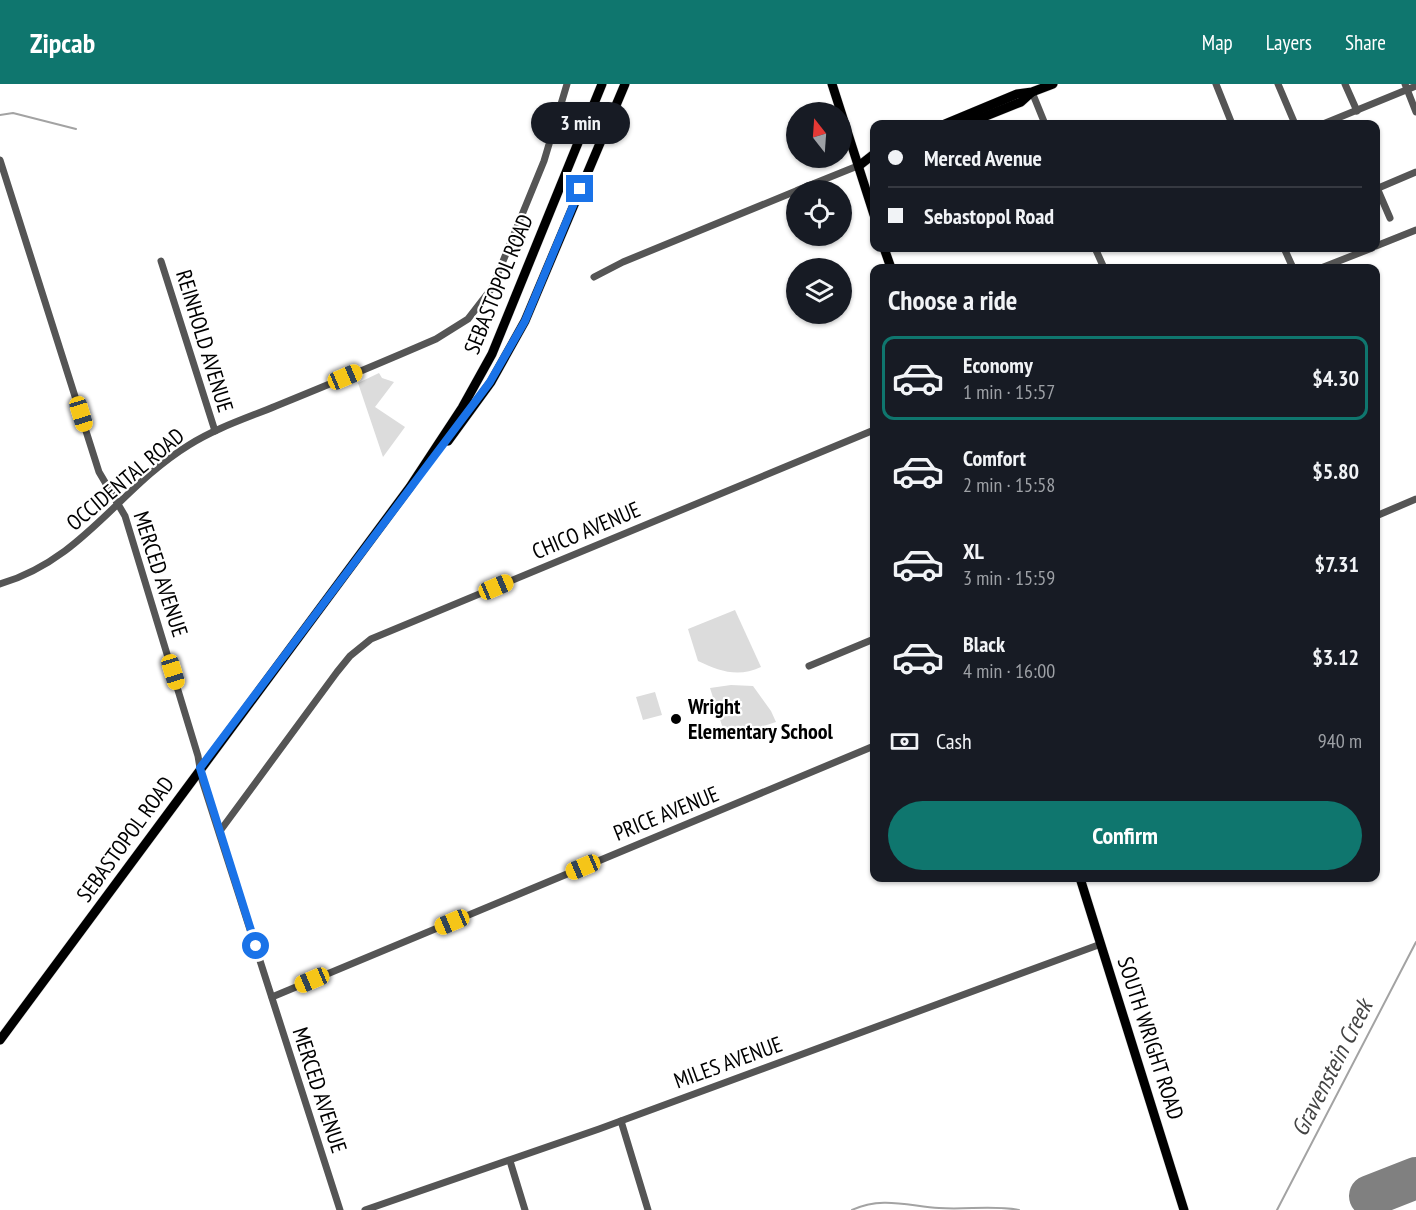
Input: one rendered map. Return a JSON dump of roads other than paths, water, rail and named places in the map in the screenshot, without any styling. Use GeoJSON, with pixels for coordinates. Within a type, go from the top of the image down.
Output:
{"type":"FeatureCollection","features":[{"type":"Feature","properties":{"kind":"main road","name":"SEBASTOPOL ROAD"},"geometry":{"type":"LineString","coordinates":[[410,487],[459,414],[492,354],[602,84]]}},
{"type":"Feature","properties":{"kind":"main road","name":"SEBASTOPOL ROAD"},"geometry":{"type":"LineString","coordinates":[[0,1040],[410,487],[474,406],[517,337],[542,284],[625,84]]}},
{"type":"Feature","properties":{"kind":"main road"},"geometry":{"type":"LineString","coordinates":[[832,84],[870,201]]}},
{"type":"Feature","properties":{"kind":"main road"},"geometry":{"type":"LineString","coordinates":[[955,120],[1017,94],[1032,92],[1053,84]]}},
{"type":"Feature","properties":{"kind":"main road"},"geometry":{"type":"LineString","coordinates":[[976,120],[1022,102],[1032,92]]}},
{"type":"Feature","properties":{"kind":"main road"},"geometry":{"type":"LineString","coordinates":[[860,165],[870,157]]}},
{"type":"Feature","properties":{"kind":"main road"},"geometry":{"type":"LineString","coordinates":[[860,165],[870,163]]}},
{"type":"Feature","properties":{"kind":"main road","name":"SOUTH WRIGHT ROAD"},"geometry":{"type":"LineString","coordinates":[[1081,882],[1185,1210]]}},
{"type":"Feature","properties":{"kind":"street","name":"OCCIDENTAL ROAD"},"geometry":{"type":"LineString","coordinates":[[0,584],[51,563],[180,451],[215,431],[458,328],[488,295],[501,267],[549,146],[567,84]]}},
{"type":"Feature","properties":{"kind":"street"},"geometry":{"type":"LineString","coordinates":[[1216,84],[1230,120]]}},
{"type":"Feature","properties":{"kind":"street"},"geometry":{"type":"LineString","coordinates":[[1278,84],[1292,120]]}},
{"type":"Feature","properties":{"kind":"street"},"geometry":{"type":"LineString","coordinates":[[1345,84],[1357,111]]}},
{"type":"Feature","properties":{"kind":"street"},"geometry":{"type":"LineString","coordinates":[[1333,120],[1406,87],[1416,86]]}},
{"type":"Feature","properties":{"kind":"street"},"geometry":{"type":"LineString","coordinates":[[1406,87],[1416,112]]}},
{"type":"Feature","properties":{"kind":"street"},"geometry":{"type":"LineString","coordinates":[[1032,92],[1044,120]]}},
{"type":"Feature","properties":{"kind":"street","name":"MERCED AVENUE"},"geometry":{"type":"LineString","coordinates":[[0,160],[99,472],[118,504],[128,527],[200,768],[340,1210]]}},
{"type":"Feature","properties":{"kind":"street"},"geometry":{"type":"LineString","coordinates":[[824,180],[860,165]]}},
{"type":"Feature","properties":{"kind":"street"},"geometry":{"type":"LineString","coordinates":[[1380,186],[1416,171]]}},
{"type":"Feature","properties":{"kind":"street"},"geometry":{"type":"LineString","coordinates":[[594,277],[623,262],[786,195]]}},
{"type":"Feature","properties":{"kind":"street"},"geometry":{"type":"LineString","coordinates":[[1380,197],[1390,218]]}},
{"type":"Feature","properties":{"kind":"street"},"geometry":{"type":"LineString","coordinates":[[1380,245],[1416,230]]}},
{"type":"Feature","properties":{"kind":"street"},"geometry":{"type":"LineString","coordinates":[[1331,264],[1361,252]]}},
{"type":"Feature","properties":{"kind":"street","name":"REINHOLD AVENUE"},"geometry":{"type":"LineString","coordinates":[[161,261],[215,431]]}},
{"type":"Feature","properties":{"kind":"street","name":"CHICO AVENUE"},"geometry":{"type":"LineString","coordinates":[[220,831],[337,672],[350,656],[371,639],[870,432]]}},
{"type":"Feature","properties":{"kind":"street"},"geometry":{"type":"LineString","coordinates":[[1380,514],[1416,500]]}},
{"type":"Feature","properties":{"kind":"street"},"geometry":{"type":"LineString","coordinates":[[809,666],[870,641]]}},
{"type":"Feature","properties":{"kind":"street","name":"PRICE AVENUE"},"geometry":{"type":"LineString","coordinates":[[272,997],[870,748]]}},
{"type":"Feature","properties":{"kind":"street","name":"MILES AVENUE"},"geometry":{"type":"LineString","coordinates":[[365,1210],[621,1121],[1101,944]]}},
{"type":"Feature","properties":{"kind":"street"},"geometry":{"type":"LineString","coordinates":[[621,1121],[648,1210]]}},
{"type":"Feature","properties":{"kind":"street"},"geometry":{"type":"LineString","coordinates":[[510,1161],[525,1210]]}},
{"type":"Feature","properties":{"kind":"waterway"},"geometry":{"type":"LineString","coordinates":[[0,115],[13,113],[76,129]]}},
{"type":"Feature","properties":{"kind":"waterway","name":"Gravenstein Creek"},"geometry":{"type":"LineString","coordinates":[[1277,1210],[1416,942]]}},
{"type":"Feature","properties":{"kind":"waterway","name":"Gravenstein Creek"},"geometry":{"type":"LineString","coordinates":[[852,1210],[884,1203],[939,1208],[1019,1210]]}},
{"type":"Feature","properties":{"kind":"place","name":"Wright Elementary School"},"geometry":{"type":"Point","coordinates":[676,719]}}]}
